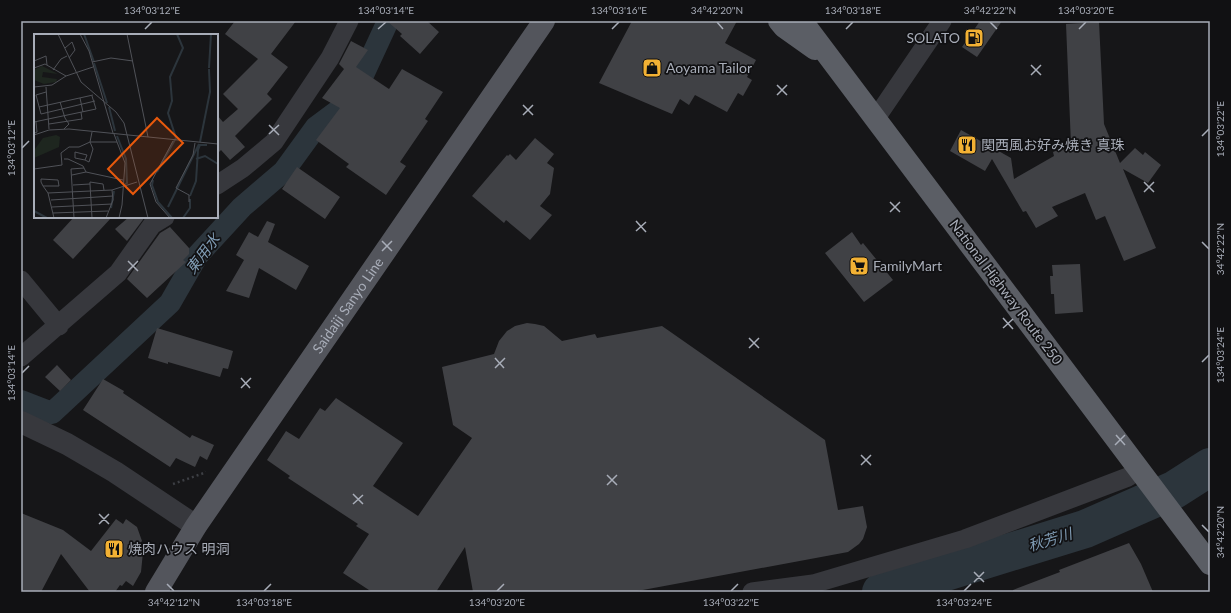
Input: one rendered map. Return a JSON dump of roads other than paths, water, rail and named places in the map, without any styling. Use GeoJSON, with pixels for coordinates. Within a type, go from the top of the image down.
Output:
{"type":"FeatureCollection","features":[{"type":"Feature","properties":{"kind":"highway"},"geometry":{"type":"LineString","coordinates":[[779,21],[784,27],[834,63]]}},
{"type":"Feature","properties":{"kind":"highway","name":"National Highway Route 250"},"geometry":{"type":"LineString","coordinates":[[802,21],[1210,564]]}},
{"type":"Feature","properties":{"kind":"main road","name":"Saidaiji Sanyo Line"},"geometry":{"type":"LineString","coordinates":[[156,592],[196,526],[544,21]]}},
{"type":"Feature","properties":{"kind":"street"},"geometry":{"type":"LineString","coordinates":[[218,183],[243,168],[274,142],[330,58],[349,21]]}},
{"type":"Feature","properties":{"kind":"street"},"geometry":{"type":"LineString","coordinates":[[876,118],[942,21]]}},
{"type":"Feature","properties":{"kind":"street"},"geometry":{"type":"LineString","coordinates":[[21,358],[118,273],[152,225],[163,218]]}},
{"type":"Feature","properties":{"kind":"street"},"geometry":{"type":"LineString","coordinates":[[21,280],[59,326]]}},
{"type":"Feature","properties":{"kind":"street"},"geometry":{"type":"LineString","coordinates":[[21,422],[67,444],[109,469],[196,526]]}},
{"type":"Feature","properties":{"kind":"street"},"geometry":{"type":"LineString","coordinates":[[752,592],[813,584],[965,538],[1128,477],[1142,474]]}},
{"type":"Feature","properties":{"kind":"waterway","name":"東用水"},"geometry":{"type":"LineString","coordinates":[[21,401],[52,413],[170,303],[197,256],[242,207],[284,171],[316,127],[351,101],[388,21]]}},
{"type":"Feature","properties":{"kind":"waterway","name":"秋芳川"},"geometry":{"type":"LineString","coordinates":[[881,592],[1085,529],[1174,490],[1210,467]]}},
{"type":"Feature","properties":{"kind":"place","name":"SOLATO"},"geometry":{"type":"Point","coordinates":[974,38]}},
{"type":"Feature","properties":{"kind":"place","name":"Aoyama Tailor"},"geometry":{"type":"Point","coordinates":[652,68]}},
{"type":"Feature","properties":{"kind":"place","name":"関西風お好み焼き 真珠"},"geometry":{"type":"Point","coordinates":[967,145]}},
{"type":"Feature","properties":{"kind":"place","name":"FamilyMart"},"geometry":{"type":"Point","coordinates":[859,266]}},
{"type":"Feature","properties":{"kind":"place","name":"焼肉ハウス 明洞"},"geometry":{"type":"Point","coordinates":[114,549]}}]}
